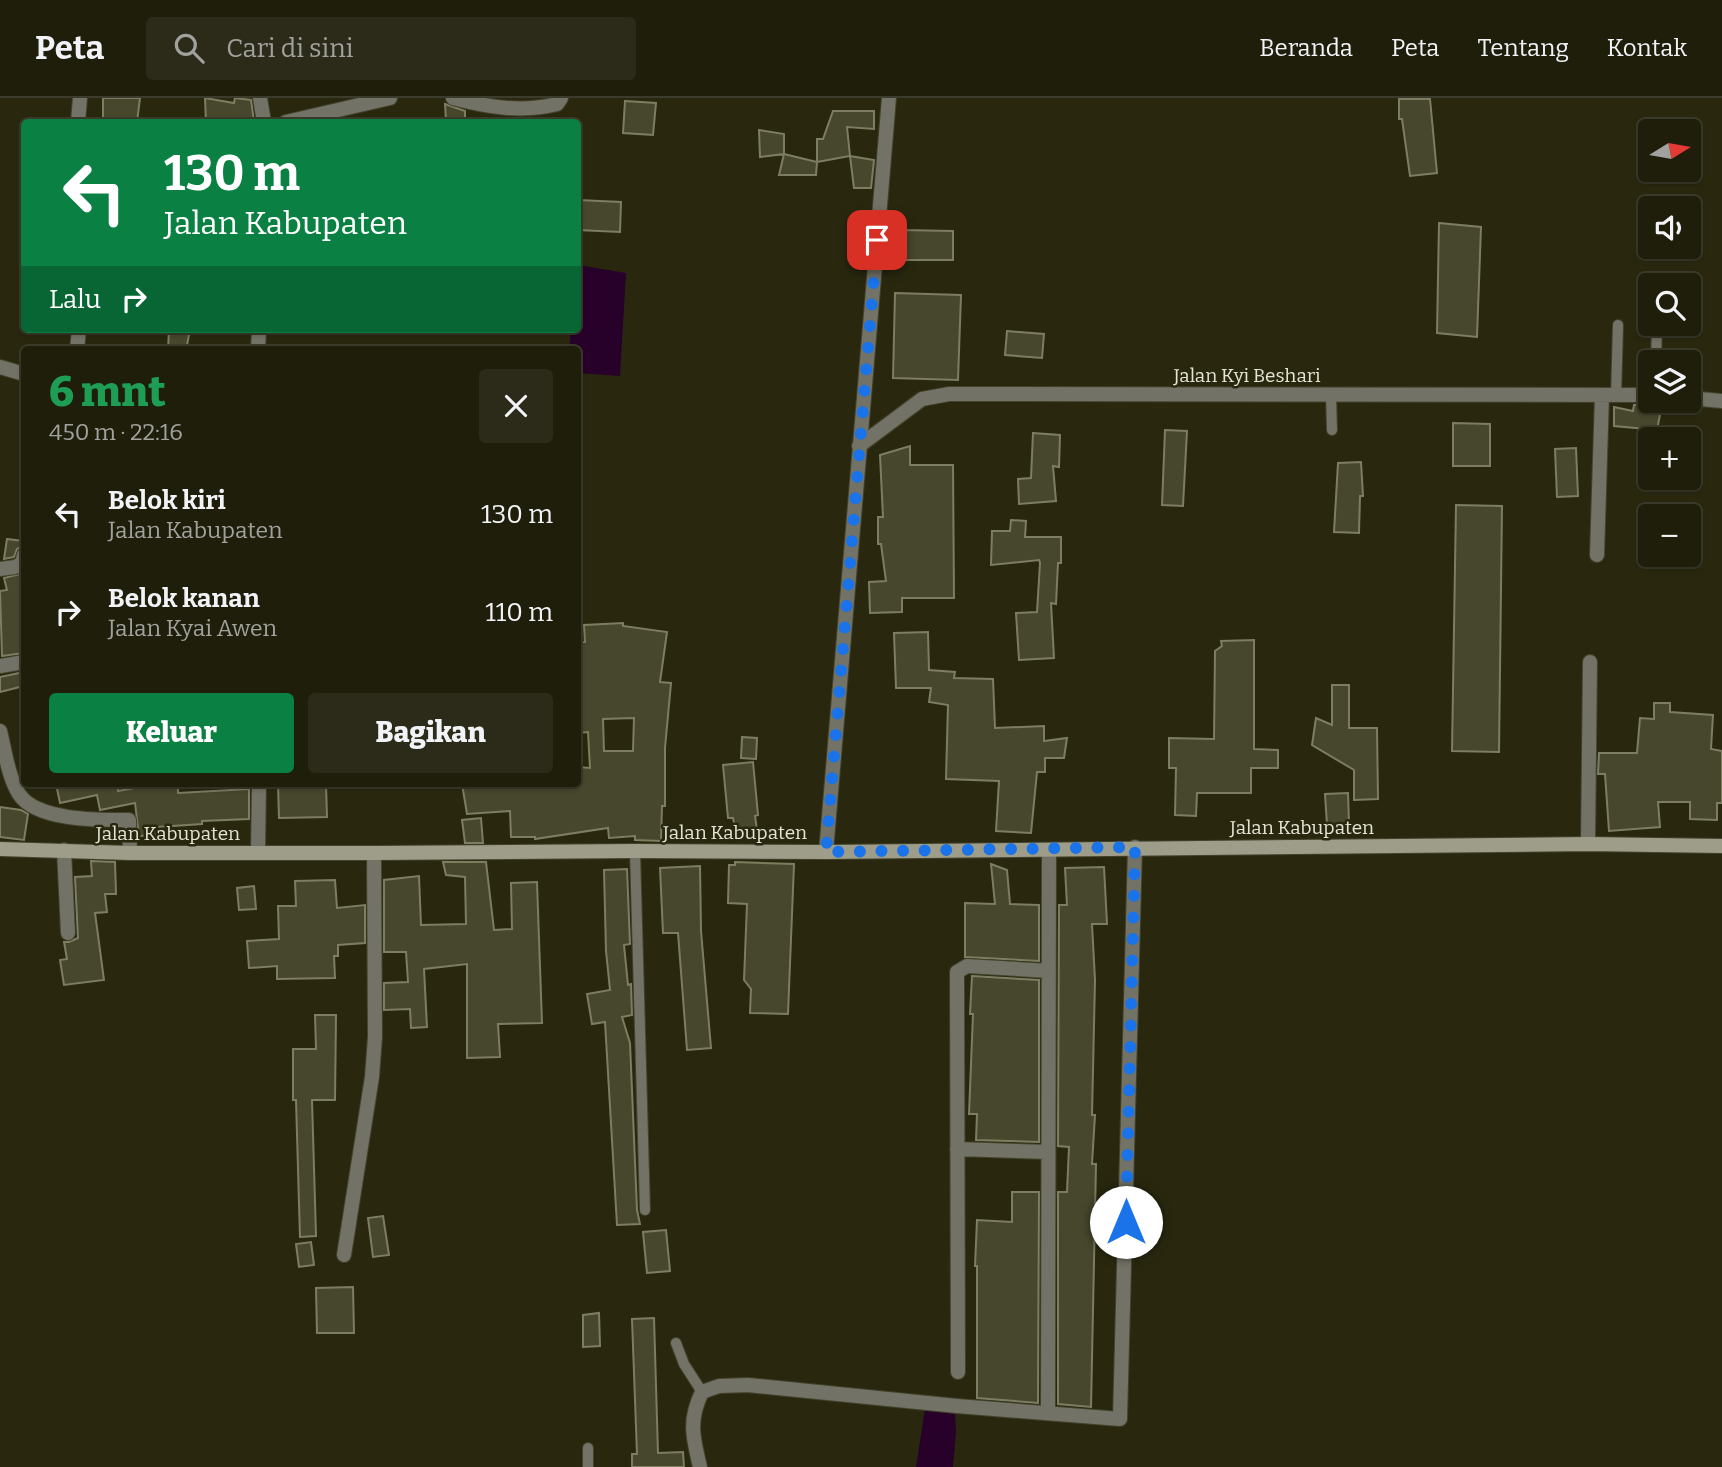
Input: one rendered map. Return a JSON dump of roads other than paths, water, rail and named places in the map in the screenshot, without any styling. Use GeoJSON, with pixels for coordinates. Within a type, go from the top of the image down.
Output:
{"type":"FeatureCollection","features":[{"type":"Feature","properties":{"kind":"main road","name":"Jalan Kabupaten"},"geometry":{"type":"LineString","coordinates":[[0,849],[130,853],[374,853],[635,850],[826,852],[1588,844],[1722,846]]}},
{"type":"Feature","properties":{"kind":"street"},"geometry":{"type":"LineString","coordinates":[[78,119],[80,98]]}},
{"type":"Feature","properties":{"kind":"street"},"geometry":{"type":"LineString","coordinates":[[260,98],[264,119]]}},
{"type":"Feature","properties":{"kind":"street"},"geometry":{"type":"LineString","coordinates":[[299,119],[390,98]]}},
{"type":"Feature","properties":{"kind":"street"},"geometry":{"type":"LineString","coordinates":[[453,98],[486,107],[534,108],[557,104],[561,98]]}},
{"type":"Feature","properties":{"kind":"street"},"geometry":{"type":"LineString","coordinates":[[826,852],[889,98]]}},
{"type":"Feature","properties":{"kind":"street"},"geometry":{"type":"LineString","coordinates":[[0,367],[21,373]]}},
{"type":"Feature","properties":{"kind":"street","name":"Jalan Kyi Beshari"},"geometry":{"type":"LineString","coordinates":[[859,446],[922,399],[949,394],[1638,395]]}},
{"type":"Feature","properties":{"kind":"street"},"geometry":{"type":"LineString","coordinates":[[1597,555],[1609,396]]}},
{"type":"Feature","properties":{"kind":"street"},"geometry":{"type":"LineString","coordinates":[[1701,399],[1722,401]]}},
{"type":"Feature","properties":{"kind":"street"},"geometry":{"type":"LineString","coordinates":[[0,569],[21,564]]}},
{"type":"Feature","properties":{"kind":"street"},"geometry":{"type":"LineString","coordinates":[[0,666],[21,662]]}},
{"type":"Feature","properties":{"kind":"street"},"geometry":{"type":"LineString","coordinates":[[1588,844],[1590,662]]}},
{"type":"Feature","properties":{"kind":"street"},"geometry":{"type":"LineString","coordinates":[[0,731],[13,779],[25,801],[36,808],[72,817],[129,820],[130,853]]}},
{"type":"Feature","properties":{"kind":"street"},"geometry":{"type":"LineString","coordinates":[[258,787],[258,852]]}},
{"type":"Feature","properties":{"kind":"street"},"geometry":{"type":"LineString","coordinates":[[700,1467],[692,1417],[702,1392],[719,1386],[748,1385],[1120,1419],[1135,847]]}},
{"type":"Feature","properties":{"kind":"street"},"geometry":{"type":"LineString","coordinates":[[64,850],[68,933]]}},
{"type":"Feature","properties":{"kind":"street"},"geometry":{"type":"LineString","coordinates":[[1048,1412],[1049,850]]}},
{"type":"Feature","properties":{"kind":"street"},"geometry":{"type":"LineString","coordinates":[[344,1255],[372,1077],[375,1037],[374,853]]}},
{"type":"Feature","properties":{"kind":"street"},"geometry":{"type":"LineString","coordinates":[[958,1372],[957,971],[967,966],[1049,971]]}},
{"type":"Feature","properties":{"kind":"street"},"geometry":{"type":"LineString","coordinates":[[957,1149],[1047,1152]]}},
{"type":"Feature","properties":{"kind":"lane"},"geometry":{"type":"LineString","coordinates":[[1609,396],[1618,325]]}},
{"type":"Feature","properties":{"kind":"lane"},"geometry":{"type":"LineString","coordinates":[[1331,395],[1332,430]]}},
{"type":"Feature","properties":{"kind":"lane"},"geometry":{"type":"LineString","coordinates":[[635,850],[645,1210]]}},
{"type":"Feature","properties":{"kind":"lane"},"geometry":{"type":"LineString","coordinates":[[676,1343],[684,1364],[702,1392]]}},
{"type":"Feature","properties":{"kind":"lane"},"geometry":{"type":"LineString","coordinates":[[588,1448],[588,1467]]}}]}
